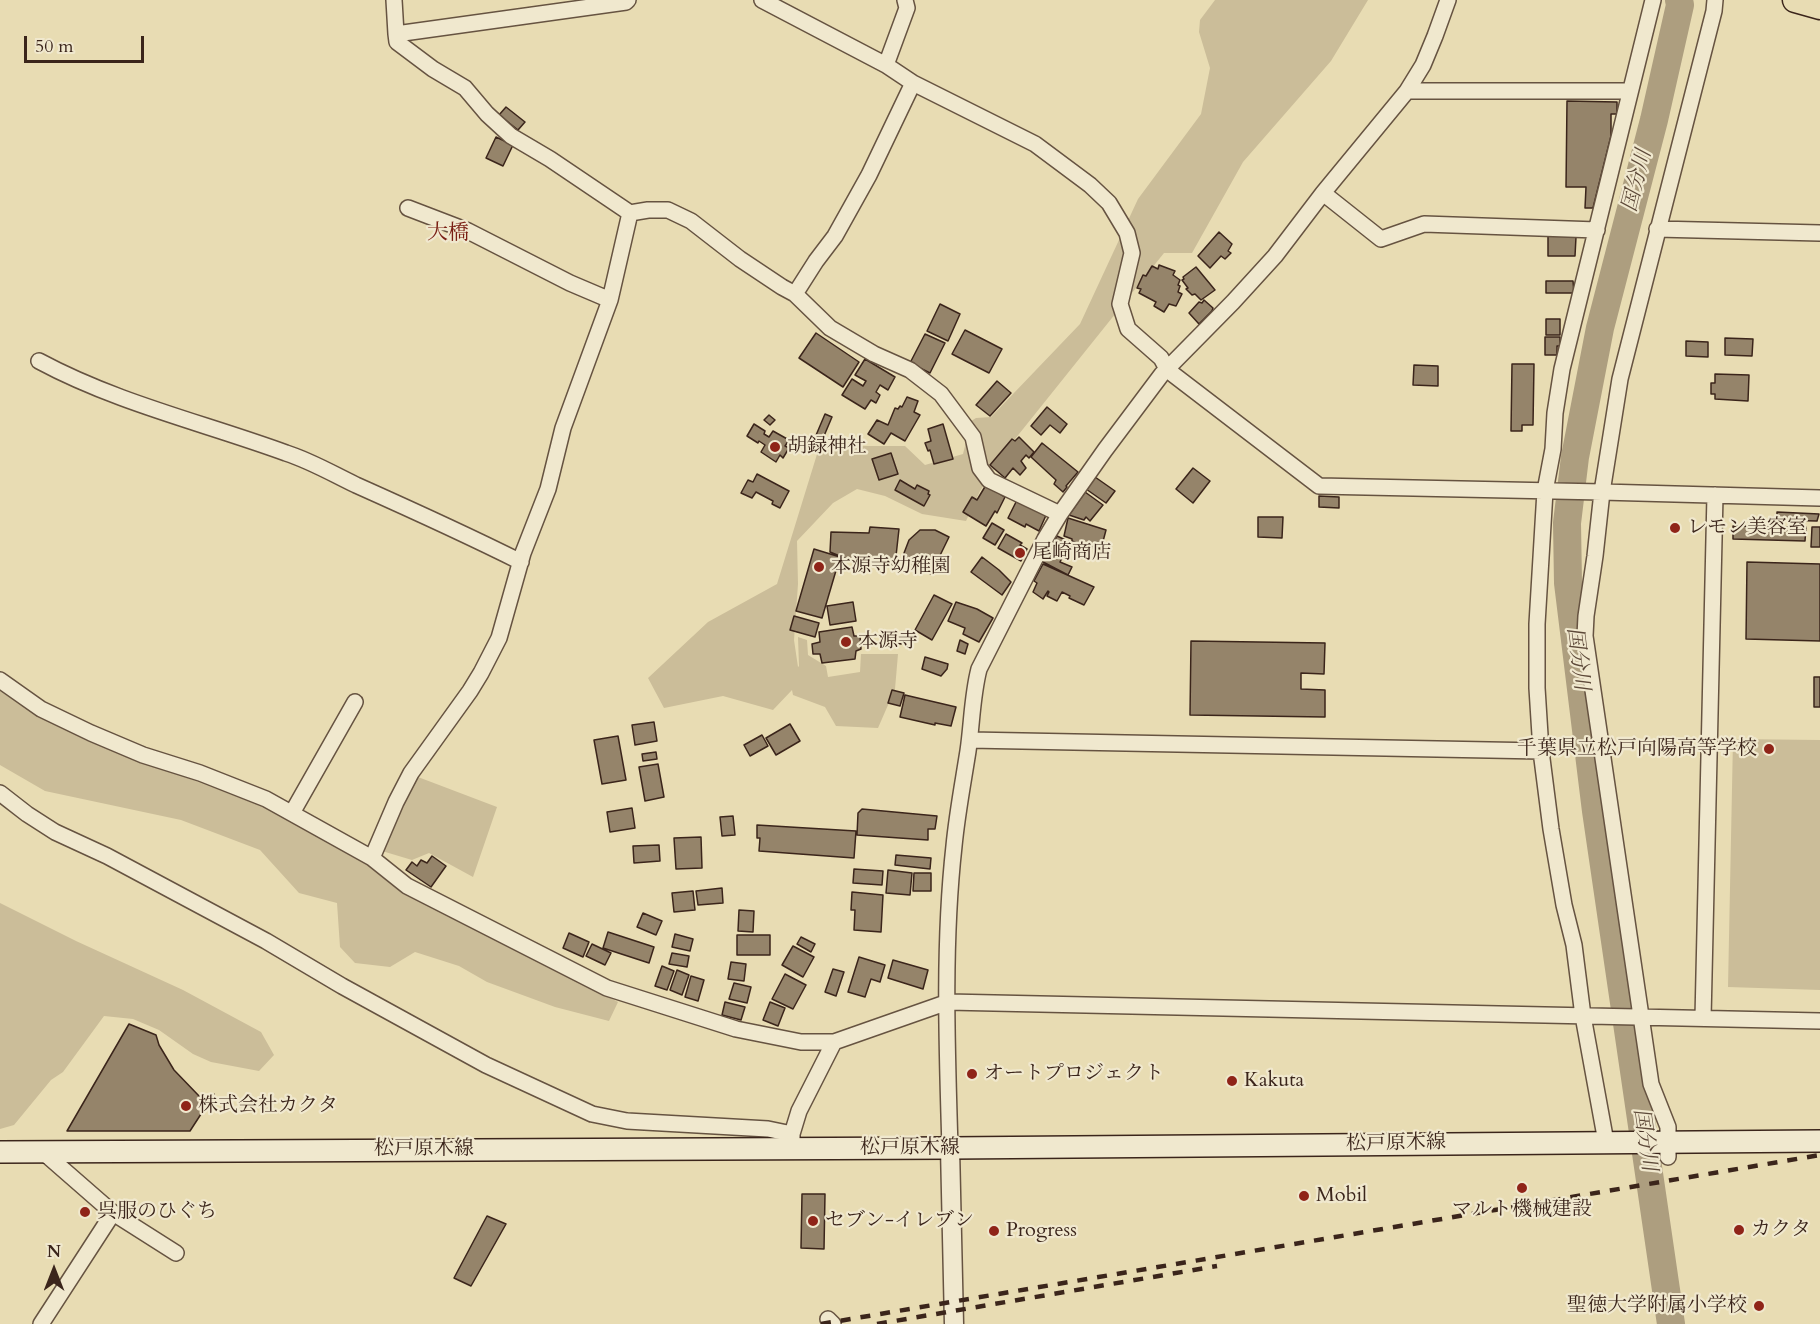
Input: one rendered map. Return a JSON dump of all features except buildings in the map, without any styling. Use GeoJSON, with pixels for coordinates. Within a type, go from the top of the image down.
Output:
{"type":"FeatureCollection","features":[{"type":"Feature","properties":{"kind":"highway"},"geometry":{"type":"LineString","coordinates":[[1796,0],[1820,8]]}},
{"type":"Feature","properties":{"kind":"main road","name":"松戸原木線"},"geometry":{"type":"LineString","coordinates":[[0,1152],[792,1141],[950,1148],[1606,1142],[1669,1149],[1820,1141]]}},
{"type":"Feature","properties":{"kind":"street"},"geometry":{"type":"LineString","coordinates":[[394,0],[397,42],[433,69],[465,88],[511,136],[550,159],[630,213],[668,210],[691,220],[740,259],[795,294],[830,328],[874,354],[910,370],[941,394],[973,437],[980,468],[989,480],[1060,514]]}},
{"type":"Feature","properties":{"kind":"street"},"geometry":{"type":"LineString","coordinates":[[396,34],[628,0]]}},
{"type":"Feature","properties":{"kind":"street"},"geometry":{"type":"LineString","coordinates":[[762,0],[886,65],[913,83],[1035,144],[1090,185],[1110,203],[1127,233],[1132,253],[1120,304],[1128,329],[1161,358],[1167,369],[1319,486],[1820,498]]}},
{"type":"Feature","properties":{"kind":"street"},"geometry":{"type":"LineString","coordinates":[[886,65],[907,8],[905,0]]}},
{"type":"Feature","properties":{"kind":"street"},"geometry":{"type":"LineString","coordinates":[[954,1324],[947,1056],[949,910],[954,846],[979,669],[1045,539],[1104,450],[1167,369],[1261,272],[1407,91],[1423,65],[1448,0]]}},
{"type":"Feature","properties":{"kind":"street"},"geometry":{"type":"LineString","coordinates":[[1606,1142],[1574,945],[1564,905],[1551,829],[1541,751],[1537,688],[1537,634],[1555,413],[1562,369],[1653,0]]}},
{"type":"Feature","properties":{"kind":"street"},"geometry":{"type":"LineString","coordinates":[[1669,1149],[1666,1119],[1651,1084],[1586,636],[1586,616],[1595,556],[1596,492],[1620,379],[1715,0]]}},
{"type":"Feature","properties":{"kind":"street"},"geometry":{"type":"LineString","coordinates":[[795,294],[835,236],[869,175],[913,83]]}},
{"type":"Feature","properties":{"kind":"street"},"geometry":{"type":"LineString","coordinates":[[1407,91],[1630,91]]}},
{"type":"Feature","properties":{"kind":"street"},"geometry":{"type":"LineString","coordinates":[[1323,194],[1381,239],[1424,224],[1597,230]]}},
{"type":"Feature","properties":{"kind":"street"},"geometry":{"type":"LineString","coordinates":[[408,208],[468,231],[570,283],[609,300]]}},
{"type":"Feature","properties":{"kind":"street"},"geometry":{"type":"LineString","coordinates":[[372,858],[396,802],[411,774],[481,673],[499,638],[523,553],[548,489],[563,428],[609,300],[630,213]]}},
{"type":"Feature","properties":{"kind":"street"},"geometry":{"type":"LineString","coordinates":[[1657,229],[1820,233]]}},
{"type":"Feature","properties":{"kind":"street"},"geometry":{"type":"LineString","coordinates":[[39,361],[117,396],[320,466],[521,562]]}},
{"type":"Feature","properties":{"kind":"street"},"geometry":{"type":"LineString","coordinates":[[1703,1018],[1715,495]]}},
{"type":"Feature","properties":{"kind":"street"},"geometry":{"type":"LineString","coordinates":[[0,680],[41,709],[91,733],[143,755],[244,790],[292,813],[350,848],[372,858],[407,885],[607,988],[736,1029],[801,1042],[834,1042],[948,1002],[1820,1021]]}},
{"type":"Feature","properties":{"kind":"street"},"geometry":{"type":"LineString","coordinates":[[292,813],[355,702]]}},
{"type":"Feature","properties":{"kind":"street"},"geometry":{"type":"LineString","coordinates":[[969,740],[1541,751]]}},
{"type":"Feature","properties":{"kind":"street"},"geometry":{"type":"LineString","coordinates":[[0,793],[55,832],[107,856],[266,941],[342,986],[486,1065],[592,1114],[627,1121],[768,1129],[792,1141],[799,1111],[834,1042]]}},
{"type":"Feature","properties":{"kind":"street"},"geometry":{"type":"LineString","coordinates":[[42,1151],[112,1213],[176,1253]]}},
{"type":"Feature","properties":{"kind":"street"},"geometry":{"type":"LineString","coordinates":[[41,1324],[112,1213]]}},
{"type":"Feature","properties":{"kind":"shaded area"},"geometry":{"type":"Polygon","coordinates":[[[1215,0],[1368,0],[1331,61],[1243,162],[1192,253],[1164,253],[1011,444],[980,491],[966,521],[922,514],[885,496],[857,489],[833,503],[797,541],[798,584],[794,640],[798,667],[798,637],[807,640],[808,655],[826,666],[828,677],[860,672],[861,654],[898,654],[895,689],[878,728],[836,726],[825,707],[793,695],[792,690],[773,710],[723,696],[664,708],[648,678],[708,622],[777,584],[818,451],[851,446],[905,446],[925,465],[963,454],[968,423],[976,418],[991,417],[1080,324],[1138,199],[1201,114],[1210,68],[1199,32],[1200,20],[1215,0]]]}},
{"type":"Feature","properties":{"kind":"shaded area"},"geometry":{"type":"Polygon","coordinates":[[[0,689],[93,742],[269,809],[485,931],[618,1002],[609,1021],[555,1007],[487,982],[459,966],[415,952],[390,967],[355,963],[340,947],[337,903],[299,893],[260,850],[181,820],[45,791],[0,765],[0,689]]]}},
{"type":"Feature","properties":{"kind":"shaded area"},"geometry":{"type":"Polygon","coordinates":[[[1733,739],[1820,740],[1820,990],[1728,987],[1733,739]]]}},
{"type":"Feature","properties":{"kind":"shaded area"},"geometry":{"type":"Polygon","coordinates":[[[418,777],[497,807],[473,877],[429,853],[412,860],[382,851],[405,796],[418,777]]]}},
{"type":"Feature","properties":{"kind":"shaded area"},"geometry":{"type":"Polygon","coordinates":[[[0,903],[183,990],[261,1032],[274,1055],[259,1071],[211,1062],[193,1054],[159,1030],[133,1019],[104,1016],[63,1072],[51,1080],[14,1125],[0,1129],[0,903]]]}},
{"type":"Feature","properties":{"kind":"waterway","name":"国分川"},"geometry":{"type":"LineString","coordinates":[[1671,1324],[1596,811],[1568,583],[1567,523],[1575,457],[1600,328],[1654,120],[1680,5],[1679,0]]}},
{"type":"Feature","properties":{"kind":"railway"},"geometry":{"type":"LineString","coordinates":[[821,1324],[1820,1155]]}},
{"type":"Feature","properties":{"kind":"railway"},"geometry":{"type":"LineString","coordinates":[[877,1324],[1217,1266]]}},
{"type":"Feature","properties":{"kind":"place","name":"胡録神社"},"geometry":{"type":"Point","coordinates":[775,447]}},
{"type":"Feature","properties":{"kind":"place","name":"レモン美容室"},"geometry":{"type":"Point","coordinates":[1675,528]}},
{"type":"Feature","properties":{"kind":"place","name":"尾崎商店"},"geometry":{"type":"Point","coordinates":[1020,553]}},
{"type":"Feature","properties":{"kind":"place","name":"本源寺幼稚園"},"geometry":{"type":"Point","coordinates":[819,567]}},
{"type":"Feature","properties":{"kind":"place","name":"本源寺"},"geometry":{"type":"Point","coordinates":[846,642]}},
{"type":"Feature","properties":{"kind":"place","name":"千葉県立松戸向陽高等学校"},"geometry":{"type":"Point","coordinates":[1769,749]}},
{"type":"Feature","properties":{"kind":"place","name":"オートプロジェクト"},"geometry":{"type":"Point","coordinates":[972,1074]}},
{"type":"Feature","properties":{"kind":"place","name":"Kakuta"},"geometry":{"type":"Point","coordinates":[1232,1081]}},
{"type":"Feature","properties":{"kind":"place","name":"株式会社カクタ"},"geometry":{"type":"Point","coordinates":[186,1106]}},
{"type":"Feature","properties":{"kind":"place","name":"マルト機械建設"},"geometry":{"type":"Point","coordinates":[1522,1188]}},
{"type":"Feature","properties":{"kind":"place","name":"Mobil"},"geometry":{"type":"Point","coordinates":[1304,1196]}},
{"type":"Feature","properties":{"kind":"place","name":"呉服のひぐち"},"geometry":{"type":"Point","coordinates":[85,1212]}},
{"type":"Feature","properties":{"kind":"place","name":"セブン-イレブン"},"geometry":{"type":"Point","coordinates":[813,1221]}},
{"type":"Feature","properties":{"kind":"place","name":"カクタ"},"geometry":{"type":"Point","coordinates":[1739,1230]}},
{"type":"Feature","properties":{"kind":"place","name":"Progress"},"geometry":{"type":"Point","coordinates":[994,1231]}},
{"type":"Feature","properties":{"kind":"place","name":"聖徳大学附属小学校"},"geometry":{"type":"Point","coordinates":[1759,1306]}},
{"type":"Feature","properties":{"kind":"district","name":"大橋"},"geometry":{"type":"Point","coordinates":[448,234]}}]}
